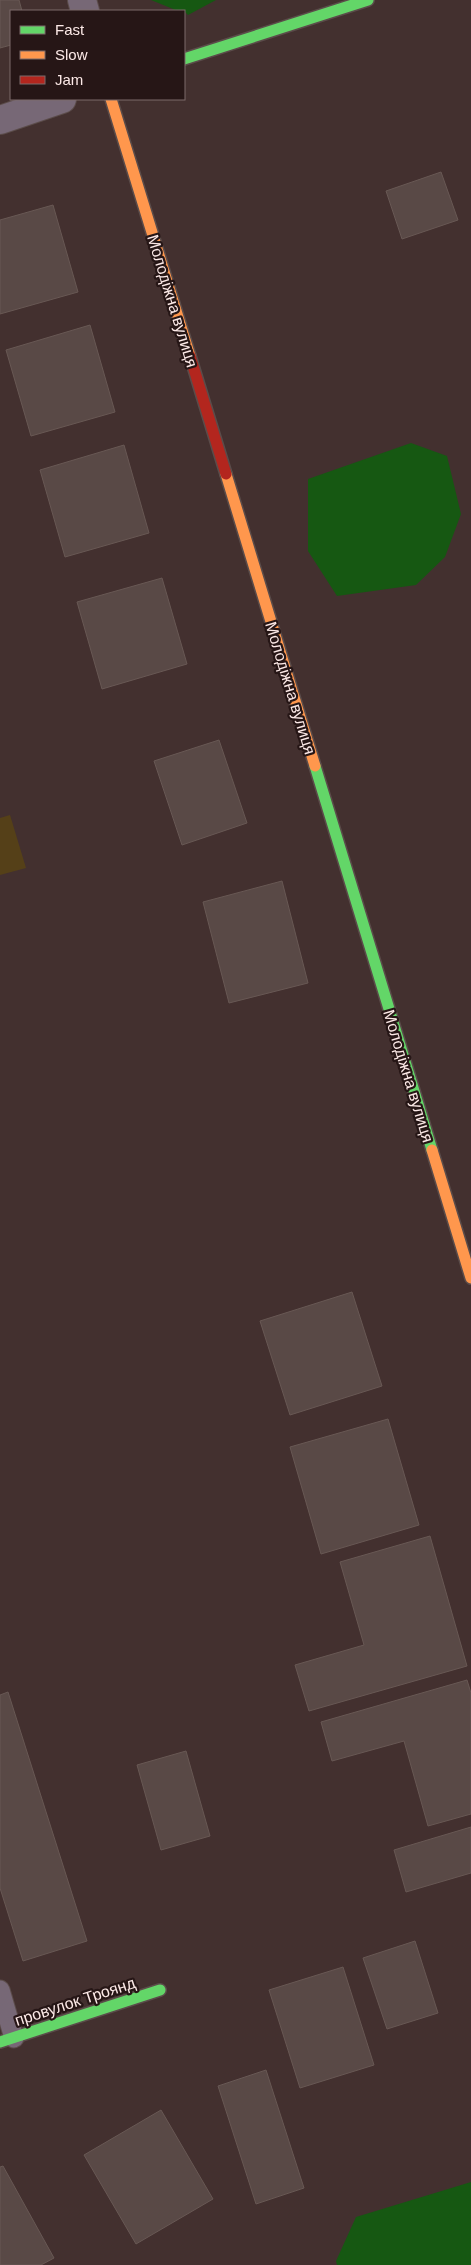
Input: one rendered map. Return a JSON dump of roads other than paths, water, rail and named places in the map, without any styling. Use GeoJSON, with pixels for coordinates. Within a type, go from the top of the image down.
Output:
{"type":"FeatureCollection","features":[{"type":"Feature","properties":{"kind":"street"},"geometry":{"type":"LineString","coordinates":[[185,59],[368,0]]}},
{"type":"Feature","properties":{"kind":"street"},"geometry":{"type":"LineString","coordinates":[[0,120],[59,100]]}},
{"type":"Feature","properties":{"kind":"street","name":"Молодіжна вулиця"},"geometry":{"type":"LineString","coordinates":[[111,100],[471,1278]]}},
{"type":"Feature","properties":{"kind":"street","name":"провулок Троянд"},"geometry":{"type":"LineString","coordinates":[[7,2040],[160,1990]]}},
{"type":"Feature","properties":{"kind":"lane"},"geometry":{"type":"LineString","coordinates":[[0,1990],[7,2040]]}}]}
